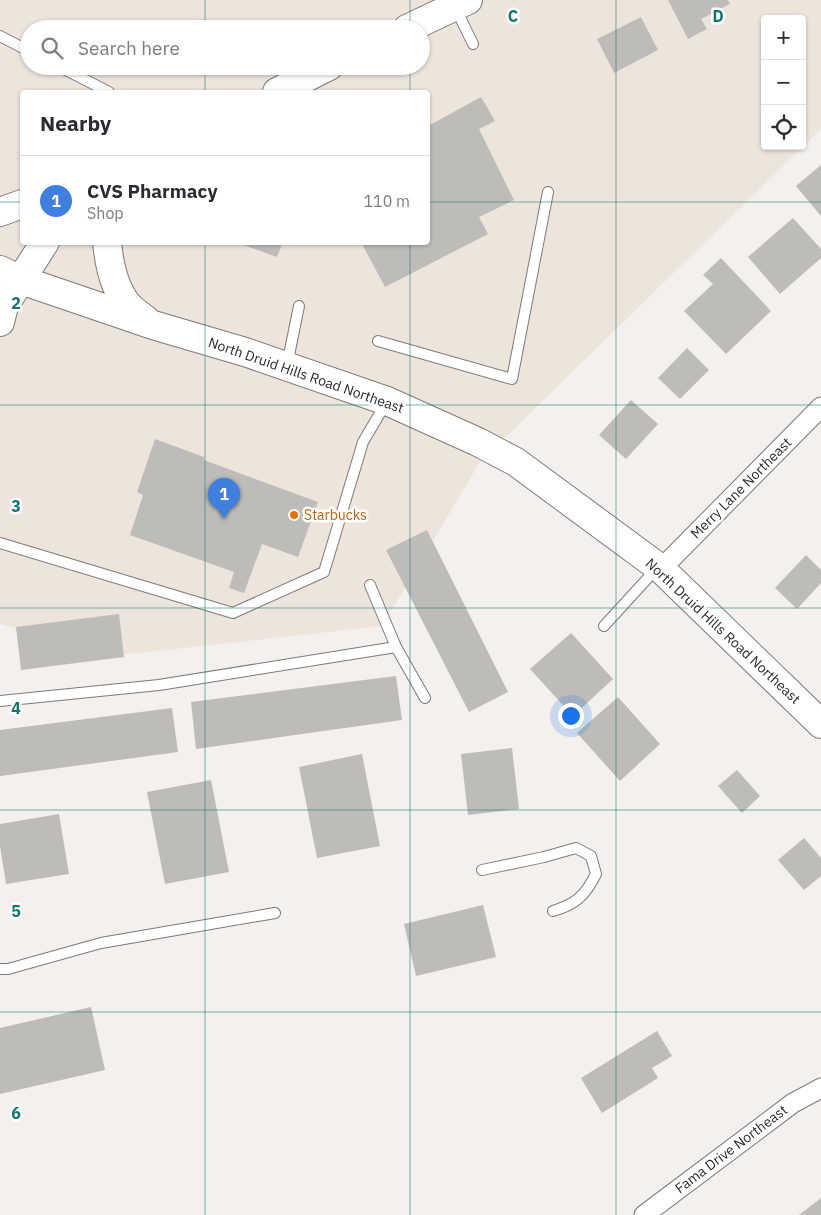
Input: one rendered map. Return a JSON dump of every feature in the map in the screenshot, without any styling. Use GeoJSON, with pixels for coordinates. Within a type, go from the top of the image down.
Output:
{"type":"FeatureCollection","features":[{"type":"Feature","properties":{"kind":"main road"},"geometry":{"type":"LineString","coordinates":[[426,20],[461,3]]}},
{"type":"Feature","properties":{"kind":"main road"},"geometry":{"type":"LineString","coordinates":[[282,90],[311,75]]}},
{"type":"Feature","properties":{"kind":"main road"},"geometry":{"type":"LineString","coordinates":[[0,212],[20,205]]}},
{"type":"Feature","properties":{"kind":"main road"},"geometry":{"type":"LineString","coordinates":[[0,322],[11,275],[42,245]]}},
{"type":"Feature","properties":{"kind":"main road"},"geometry":{"type":"LineString","coordinates":[[107,245],[116,285],[127,305],[153,325]]}},
{"type":"Feature","properties":{"kind":"main road","name":"North Druid Hills Road Northeast"},"geometry":{"type":"LineString","coordinates":[[11,275],[153,325],[245,352],[387,401],[478,442],[516,462],[659,568],[821,724]]}},
{"type":"Feature","properties":{"kind":"street","name":"Merry Lane Northeast"},"geometry":{"type":"LineString","coordinates":[[659,568],[821,407]]}},
{"type":"Feature","properties":{"kind":"street","name":"Fama Drive Northeast"},"geometry":{"type":"LineString","coordinates":[[644,1215],[792,1103],[821,1088]]}},
{"type":"Feature","properties":{"kind":"lane"},"geometry":{"type":"LineString","coordinates":[[461,3],[473,44]]}},
{"type":"Feature","properties":{"kind":"lane"},"geometry":{"type":"LineString","coordinates":[[0,36],[20,46]]}},
{"type":"Feature","properties":{"kind":"lane"},"geometry":{"type":"LineString","coordinates":[[76,75],[105,90]]}},
{"type":"Feature","properties":{"kind":"lane"},"geometry":{"type":"LineString","coordinates":[[378,341],[512,379],[548,192]]}},
{"type":"Feature","properties":{"kind":"lane"},"geometry":{"type":"LineString","coordinates":[[286,366],[299,306]]}},
{"type":"Feature","properties":{"kind":"lane"},"geometry":{"type":"LineString","coordinates":[[0,543],[233,613],[324,572],[363,442],[387,401]]}},
{"type":"Feature","properties":{"kind":"lane"},"geometry":{"type":"LineString","coordinates":[[604,626],[659,568]]}},
{"type":"Feature","properties":{"kind":"lane"},"geometry":{"type":"LineString","coordinates":[[370,585],[396,647],[425,698]]}},
{"type":"Feature","properties":{"kind":"lane"},"geometry":{"type":"LineString","coordinates":[[0,701],[159,685],[396,647]]}},
{"type":"Feature","properties":{"kind":"lane"},"geometry":{"type":"LineString","coordinates":[[482,870],[576,848],[591,856],[596,874],[588,890],[570,906],[553,911]]}},
{"type":"Feature","properties":{"kind":"lane"},"geometry":{"type":"LineString","coordinates":[[0,969],[8,969],[101,943],[275,913]]}},
{"type":"Feature","properties":{"kind":"shaded area"},"geometry":{"type":"Polygon","coordinates":[[[0,0],[821,0],[821,129],[806,144],[806,15],[761,15],[761,150],[799,150],[480,462],[382,626],[120,655],[0,624],[0,0]]]}},
{"type":"Feature","properties":{"kind":"building"},"geometry":{"type":"Polygon","coordinates":[[[668,0],[728,0],[730,4],[701,19],[707,29],[688,39],[668,0]]]}},
{"type":"Feature","properties":{"kind":"building"},"geometry":{"type":"Polygon","coordinates":[[[641,17],[658,50],[614,73],[597,39],[641,17]]]}},
{"type":"Feature","properties":{"kind":"building"},"geometry":{"type":"Polygon","coordinates":[[[481,97],[495,121],[479,129],[514,200],[479,217],[488,234],[385,287],[363,245],[430,245],[430,125],[481,97]]]}},
{"type":"Feature","properties":{"kind":"building"},"geometry":{"type":"Polygon","coordinates":[[[821,165],[821,216],[796,186],[821,165]]]}},
{"type":"Feature","properties":{"kind":"building"},"geometry":{"type":"Polygon","coordinates":[[[793,218],[821,249],[821,258],[780,294],[748,257],[793,218]]]}},
{"type":"Feature","properties":{"kind":"building"},"geometry":{"type":"Polygon","coordinates":[[[243,245],[282,245],[277,257],[243,245]]]}},
{"type":"Feature","properties":{"kind":"building"},"geometry":{"type":"Polygon","coordinates":[[[721,258],[771,311],[726,354],[684,311],[713,284],[703,275],[721,258]]]}},
{"type":"Feature","properties":{"kind":"building"},"geometry":{"type":"Polygon","coordinates":[[[687,348],[709,370],[680,399],[658,378],[687,348]]]}},
{"type":"Feature","properties":{"kind":"building"},"geometry":{"type":"Polygon","coordinates":[[[631,400],[658,424],[626,459],[599,435],[631,400]]]}},
{"type":"Feature","properties":{"kind":"building"},"geometry":{"type":"Polygon","coordinates":[[[155,439],[204,457],[204,460],[318,502],[298,557],[262,544],[244,593],[229,588],[234,572],[130,535],[143,495],[137,492],[155,439]]]}},
{"type":"Feature","properties":{"kind":"building"},"geometry":{"type":"Polygon","coordinates":[[[427,530],[508,692],[469,712],[386,550],[427,530]]]}},
{"type":"Feature","properties":{"kind":"building"},"geometry":{"type":"Polygon","coordinates":[[[806,555],[821,570],[821,583],[797,609],[775,588],[806,555]]]}},
{"type":"Feature","properties":{"kind":"building"},"geometry":{"type":"Polygon","coordinates":[[[119,614],[124,657],[21,670],[16,627],[119,614]]]}},
{"type":"Feature","properties":{"kind":"building"},"geometry":{"type":"Polygon","coordinates":[[[571,633],[613,679],[573,716],[530,669],[571,633]]]}},
{"type":"Feature","properties":{"kind":"building"},"geometry":{"type":"Polygon","coordinates":[[[396,676],[402,720],[196,749],[191,702],[396,676]]]}},
{"type":"Feature","properties":{"kind":"building"},"geometry":{"type":"Polygon","coordinates":[[[618,697],[660,744],[620,781],[577,733],[618,697]]]}},
{"type":"Feature","properties":{"kind":"building"},"geometry":{"type":"Polygon","coordinates":[[[172,708],[178,752],[0,776],[0,730],[172,708]]]}},
{"type":"Feature","properties":{"kind":"building"},"geometry":{"type":"Polygon","coordinates":[[[512,748],[519,809],[468,815],[461,754],[512,748]]]}},
{"type":"Feature","properties":{"kind":"building"},"geometry":{"type":"Polygon","coordinates":[[[362,754],[380,846],[317,858],[299,767],[362,754]]]}},
{"type":"Feature","properties":{"kind":"building"},"geometry":{"type":"Polygon","coordinates":[[[737,770],[760,796],[742,813],[718,786],[737,770]]]}},
{"type":"Feature","properties":{"kind":"building"},"geometry":{"type":"Polygon","coordinates":[[[211,780],[229,872],[165,884],[147,792],[211,780]]]}},
{"type":"Feature","properties":{"kind":"building"},"geometry":{"type":"Polygon","coordinates":[[[59,814],[69,874],[6,884],[0,846],[0,824],[59,814]]]}},
{"type":"Feature","properties":{"kind":"building"},"geometry":{"type":"Polygon","coordinates":[[[804,838],[821,858],[821,876],[804,890],[778,860],[804,838]]]}},
{"type":"Feature","properties":{"kind":"building"},"geometry":{"type":"Polygon","coordinates":[[[483,905],[496,957],[416,976],[404,924],[483,905]]]}},
{"type":"Feature","properties":{"kind":"building"},"geometry":{"type":"Polygon","coordinates":[[[91,1007],[105,1070],[0,1094],[0,1028],[91,1007]]]}},
{"type":"Feature","properties":{"kind":"building"},"geometry":{"type":"Polygon","coordinates":[[[657,1031],[672,1056],[652,1068],[658,1078],[602,1113],[581,1078],[657,1031]]]}},
{"type":"Feature","properties":{"kind":"building"},"geometry":{"type":"Polygon","coordinates":[[[821,1198],[821,1215],[799,1215],[821,1198]]]}},
{"type":"Feature","properties":{"kind":"place","name":"Starbucks"},"geometry":{"type":"Point","coordinates":[294,515]}},
{"type":"Feature","properties":{"kind":"place","name":"CVS Pharmacy"},"geometry":{"type":"Point","coordinates":[224,519]}}]}
